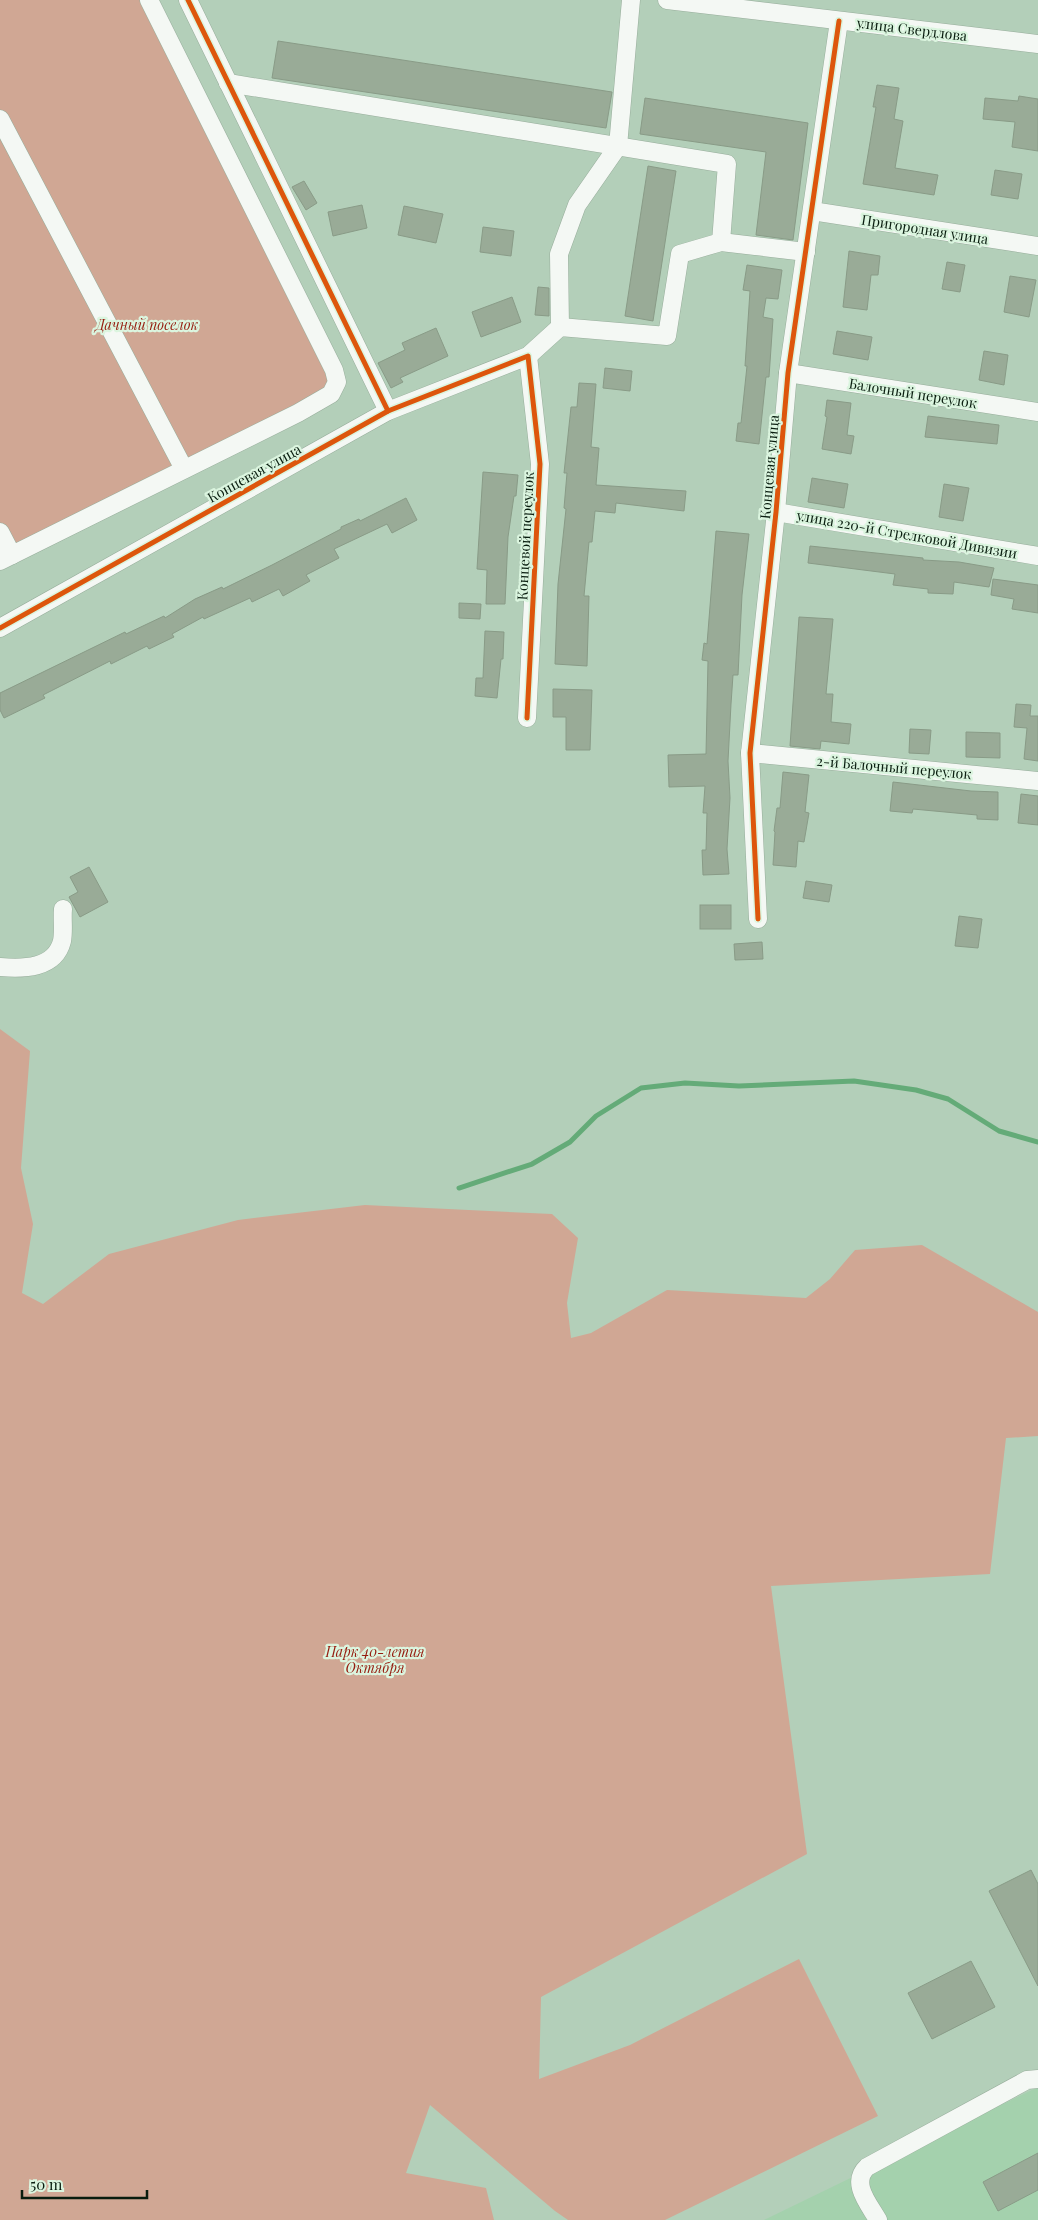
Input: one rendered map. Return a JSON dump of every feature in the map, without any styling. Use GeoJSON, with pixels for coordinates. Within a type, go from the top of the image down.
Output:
{"type":"FeatureCollection","features":[{"type":"Feature","properties":{"kind":"street"},"geometry":{"type":"LineString","coordinates":[[0,532],[6,558],[298,413],[331,394],[337,382],[330,361],[149,0]]}},
{"type":"Feature","properties":{"kind":"street"},"geometry":{"type":"LineString","coordinates":[[188,0],[388,411]]}},
{"type":"Feature","properties":{"kind":"street"},"geometry":{"type":"LineString","coordinates":[[560,327],[559,254],[577,205],[618,146],[631,0]]}},
{"type":"Feature","properties":{"kind":"street","name":"улица Свердлова"},"geometry":{"type":"LineString","coordinates":[[667,0],[1038,44]]}},
{"type":"Feature","properties":{"kind":"street","name":"Концевая улица"},"geometry":{"type":"LineString","coordinates":[[758,919],[750,753],[776,512],[788,373],[839,21]]}},
{"type":"Feature","properties":{"kind":"street"},"geometry":{"type":"LineString","coordinates":[[228,83],[727,164],[721,242]]}},
{"type":"Feature","properties":{"kind":"street"},"geometry":{"type":"LineString","coordinates":[[0,119],[184,469]]}},
{"type":"Feature","properties":{"kind":"street","name":"Пригородная улица"},"geometry":{"type":"LineString","coordinates":[[812,211],[1038,246]]}},
{"type":"Feature","properties":{"kind":"street"},"geometry":{"type":"LineString","coordinates":[[528,356],[560,327],[667,336],[680,254],[721,242],[806,252]]}},
{"type":"Feature","properties":{"kind":"street","name":"Концевая улица"},"geometry":{"type":"LineString","coordinates":[[0,628],[388,411],[528,356]]}},
{"type":"Feature","properties":{"kind":"street","name":"Концевой переулок"},"geometry":{"type":"LineString","coordinates":[[527,718],[540,464],[528,356]]}},
{"type":"Feature","properties":{"kind":"street","name":"Балочный переулок"},"geometry":{"type":"LineString","coordinates":[[788,373],[1038,412]]}},
{"type":"Feature","properties":{"kind":"street","name":"улица 220-й Стрелковой Дивизии"},"geometry":{"type":"LineString","coordinates":[[776,512],[1038,556]]}},
{"type":"Feature","properties":{"kind":"street","name":"2-й Балочный переулок"},"geometry":{"type":"LineString","coordinates":[[750,753],[1038,781]]}},
{"type":"Feature","properties":{"kind":"street"},"geometry":{"type":"LineString","coordinates":[[0,967],[21,969],[42,964],[54,955],[62,940],[62,909]]}},
{"type":"Feature","properties":{"kind":"street"},"geometry":{"type":"LineString","coordinates":[[878,2220],[861,2190],[861,2173],[1027,2080],[1038,2079]]}},
{"type":"Feature","properties":{"kind":"shaded area"},"geometry":{"type":"Polygon","coordinates":[[[1038,2087],[1038,2220],[764,2220],[1038,2087]]]}},
{"type":"Feature","properties":{"kind":"green space","name":"Дачный поселок"},"geometry":{"type":"Polygon","coordinates":[[[0,0],[149,0],[334,370],[331,394],[0,561],[0,0]]]}},
{"type":"Feature","properties":{"kind":"green space","name":"Парк 40-летия Октября"},"geometry":{"type":"Polygon","coordinates":[[[0,1029],[30,1051],[21,1168],[33,1224],[22,1293],[43,1304],[109,1254],[238,1220],[365,1205],[552,1214],[578,1238],[567,1303],[571,1338],[591,1333],[667,1290],[806,1298],[830,1279],[855,1250],[922,1245],[1038,1312],[1038,1436],[1006,1438],[990,1574],[771,1586],[807,1854],[541,1997],[539,2079],[630,2045],[799,1959],[878,2116],[665,2220],[568,2220],[430,2105],[406,2173],[486,2188],[494,2220],[0,2220],[0,1029]]]}},
{"type":"Feature","properties":{"kind":"building"},"geometry":{"type":"Polygon","coordinates":[[[278,41],[612,92],[606,128],[272,78],[278,41]]]}},
{"type":"Feature","properties":{"kind":"building"},"geometry":{"type":"Polygon","coordinates":[[[877,85],[899,88],[894,119],[903,121],[895,168],[938,175],[934,195],[863,184],[876,107],[873,107],[877,85]]]}},
{"type":"Feature","properties":{"kind":"building"},"geometry":{"type":"Polygon","coordinates":[[[1019,96],[1038,99],[1038,151],[1012,147],[1015,122],[983,119],[985,98],[1018,101],[1019,96]]]}},
{"type":"Feature","properties":{"kind":"building"},"geometry":{"type":"Polygon","coordinates":[[[645,98],[808,123],[793,240],[756,235],[766,152],[640,134],[645,98]]]}},
{"type":"Feature","properties":{"kind":"building"},"geometry":{"type":"Polygon","coordinates":[[[648,166],[676,171],[653,321],[625,316],[648,166]]]}},
{"type":"Feature","properties":{"kind":"building"},"geometry":{"type":"Polygon","coordinates":[[[995,170],[1022,174],[1018,199],[991,195],[995,170]]]}},
{"type":"Feature","properties":{"kind":"building"},"geometry":{"type":"Polygon","coordinates":[[[304,181],[317,203],[306,210],[292,187],[304,181]]]}},
{"type":"Feature","properties":{"kind":"building"},"geometry":{"type":"Polygon","coordinates":[[[362,205],[367,228],[333,236],[328,212],[362,205]]]}},
{"type":"Feature","properties":{"kind":"building"},"geometry":{"type":"Polygon","coordinates":[[[404,206],[443,214],[436,243],[398,235],[404,206]]]}},
{"type":"Feature","properties":{"kind":"building"},"geometry":{"type":"Polygon","coordinates":[[[483,227],[514,231],[511,256],[480,252],[483,227]]]}},
{"type":"Feature","properties":{"kind":"building"},"geometry":{"type":"Polygon","coordinates":[[[849,251],[880,256],[878,275],[871,275],[867,310],[843,307],[849,251]]]}},
{"type":"Feature","properties":{"kind":"building"},"geometry":{"type":"Polygon","coordinates":[[[947,262],[965,265],[960,292],[942,289],[947,262]]]}},
{"type":"Feature","properties":{"kind":"building"},"geometry":{"type":"Polygon","coordinates":[[[747,265],[782,270],[778,299],[766,298],[763,317],[773,319],[769,377],[766,377],[759,444],[736,441],[738,423],[741,423],[747,366],[745,366],[750,291],[743,290],[747,265]]]}},
{"type":"Feature","properties":{"kind":"building"},"geometry":{"type":"Polygon","coordinates":[[[1010,276],[1036,280],[1029,317],[1004,312],[1010,276]]]}},
{"type":"Feature","properties":{"kind":"building"},"geometry":{"type":"Polygon","coordinates":[[[538,287],[549,288],[549,316],[535,315],[538,287]]]}},
{"type":"Feature","properties":{"kind":"building"},"geometry":{"type":"Polygon","coordinates":[[[512,297],[521,322],[481,337],[472,312],[512,297]]]}},
{"type":"Feature","properties":{"kind":"building"},"geometry":{"type":"Polygon","coordinates":[[[436,328],[448,356],[400,378],[403,382],[391,388],[378,363],[405,350],[402,343],[436,328]]]}},
{"type":"Feature","properties":{"kind":"building"},"geometry":{"type":"Polygon","coordinates":[[[837,331],[872,337],[868,360],[833,354],[837,331]]]}},
{"type":"Feature","properties":{"kind":"building"},"geometry":{"type":"Polygon","coordinates":[[[984,351],[1008,355],[1004,385],[979,380],[984,351]]]}},
{"type":"Feature","properties":{"kind":"building"},"geometry":{"type":"Polygon","coordinates":[[[605,368],[632,371],[630,391],[603,388],[605,368]]]}},
{"type":"Feature","properties":{"kind":"building"},"geometry":{"type":"Polygon","coordinates":[[[579,383],[596,384],[591,447],[599,448],[596,485],[686,491],[684,511],[616,503],[615,513],[595,511],[592,542],[589,542],[584,596],[589,596],[587,666],[555,664],[558,584],[566,509],[564,508],[567,473],[564,473],[571,407],[577,407],[579,383]]]}},
{"type":"Feature","properties":{"kind":"building"},"geometry":{"type":"Polygon","coordinates":[[[827,400],[851,403],[847,435],[854,436],[851,454],[822,449],[827,417],[825,416],[827,400]]]}},
{"type":"Feature","properties":{"kind":"building"},"geometry":{"type":"Polygon","coordinates":[[[928,416],[999,425],[997,444],[925,437],[928,416]]]}},
{"type":"Feature","properties":{"kind":"building"},"geometry":{"type":"Polygon","coordinates":[[[483,472],[518,475],[508,537],[505,604],[486,604],[487,570],[477,569],[483,472]]]}},
{"type":"Feature","properties":{"kind":"building"},"geometry":{"type":"Polygon","coordinates":[[[812,478],[848,484],[844,508],[808,502],[812,478]]]}},
{"type":"Feature","properties":{"kind":"building"},"geometry":{"type":"Polygon","coordinates":[[[944,484],[969,488],[963,521],[939,517],[944,484]]]}},
{"type":"Feature","properties":{"kind":"building"},"geometry":{"type":"Polygon","coordinates":[[[406,498],[417,520],[392,533],[387,524],[334,549],[339,558],[306,575],[310,581],[283,596],[279,589],[252,602],[250,598],[204,619],[203,617],[172,634],[174,637],[149,649],[147,646],[111,664],[110,661],[43,695],[45,698],[4,718],[0,710],[0,693],[125,632],[126,634],[164,616],[165,618],[195,599],[222,587],[223,589],[341,529],[341,527],[359,519],[360,521],[406,498]]]}},
{"type":"Feature","properties":{"kind":"building"},"geometry":{"type":"Polygon","coordinates":[[[716,531],[749,534],[742,595],[738,675],[733,675],[731,704],[728,761],[730,798],[727,849],[729,874],[703,875],[702,850],[706,850],[707,813],[703,813],[705,786],[669,787],[668,755],[706,754],[708,661],[702,660],[704,643],[707,644],[716,531]]]}},
{"type":"Feature","properties":{"kind":"building"},"geometry":{"type":"Polygon","coordinates":[[[810,546],[923,558],[923,560],[959,562],[994,568],[989,587],[954,582],[953,594],[928,593],[928,589],[893,585],[895,574],[808,563],[810,546]]]}},
{"type":"Feature","properties":{"kind":"building"},"geometry":{"type":"Polygon","coordinates":[[[993,579],[1038,585],[1038,613],[1012,609],[1014,599],[991,595],[993,579]]]}},
{"type":"Feature","properties":{"kind":"building"},"geometry":{"type":"Polygon","coordinates":[[[459,603],[481,604],[480,619],[459,618],[459,603]]]}},
{"type":"Feature","properties":{"kind":"building"},"geometry":{"type":"Polygon","coordinates":[[[799,617],[833,619],[826,694],[833,694],[831,722],[851,724],[849,744],[821,741],[820,749],[790,746],[799,617]]]}},
{"type":"Feature","properties":{"kind":"building"},"geometry":{"type":"Polygon","coordinates":[[[485,631],[504,632],[503,659],[501,659],[497,698],[475,696],[476,678],[483,678],[485,631]]]}},
{"type":"Feature","properties":{"kind":"building"},"geometry":{"type":"Polygon","coordinates":[[[553,689],[592,690],[590,750],[566,750],[566,717],[553,717],[553,689]]]}},
{"type":"Feature","properties":{"kind":"building"},"geometry":{"type":"Polygon","coordinates":[[[1016,704],[1031,705],[1030,716],[1038,716],[1038,761],[1024,759],[1027,728],[1014,727],[1016,704]]]}},
{"type":"Feature","properties":{"kind":"building"},"geometry":{"type":"Polygon","coordinates":[[[910,729],[931,730],[929,754],[909,753],[910,729]]]}},
{"type":"Feature","properties":{"kind":"building"},"geometry":{"type":"Polygon","coordinates":[[[966,732],[1000,733],[1000,758],[966,757],[966,732]]]}},
{"type":"Feature","properties":{"kind":"building"},"geometry":{"type":"Polygon","coordinates":[[[783,772],[809,775],[805,812],[809,813],[804,842],[798,841],[796,867],[773,865],[774,831],[777,808],[780,808],[783,772]]]}},
{"type":"Feature","properties":{"kind":"building"},"geometry":{"type":"Polygon","coordinates":[[[893,782],[971,791],[998,792],[998,820],[977,819],[977,815],[913,809],[912,813],[890,811],[893,782]]]}},
{"type":"Feature","properties":{"kind":"building"},"geometry":{"type":"Polygon","coordinates":[[[1021,794],[1038,796],[1038,825],[1018,823],[1021,794]]]}},
{"type":"Feature","properties":{"kind":"building"},"geometry":{"type":"Polygon","coordinates":[[[89,867],[108,902],[80,917],[69,897],[78,892],[70,877],[89,867]]]}},
{"type":"Feature","properties":{"kind":"building"},"geometry":{"type":"Polygon","coordinates":[[[806,881],[832,885],[829,902],[803,898],[806,881]]]}},
{"type":"Feature","properties":{"kind":"building"},"geometry":{"type":"Polygon","coordinates":[[[700,905],[731,905],[731,929],[700,929],[700,905]]]}},
{"type":"Feature","properties":{"kind":"building"},"geometry":{"type":"Polygon","coordinates":[[[959,916],[982,919],[978,948],[955,946],[959,916]]]}},
{"type":"Feature","properties":{"kind":"building"},"geometry":{"type":"Polygon","coordinates":[[[762,942],[763,959],[735,960],[734,944],[762,942]]]}},
{"type":"Feature","properties":{"kind":"building"},"geometry":{"type":"Polygon","coordinates":[[[1031,1870],[1038,1884],[1038,1986],[989,1891],[1031,1870]]]}},
{"type":"Feature","properties":{"kind":"building"},"geometry":{"type":"Polygon","coordinates":[[[971,1961],[995,2007],[932,2039],[908,1993],[971,1961]]]}},
{"type":"Feature","properties":{"kind":"building"},"geometry":{"type":"Polygon","coordinates":[[[1038,2153],[1038,2190],[998,2211],[983,2182],[1038,2153]]]}},
{"type":"Feature","properties":{"kind":"waterway"},"geometry":{"type":"LineString","coordinates":[[459,1188],[532,1164],[570,1142],[596,1116],[641,1088],[685,1083],[739,1086],[854,1081],[916,1090],[948,1099],[999,1131],[1038,1142]]}},
{"type":"Feature","properties":{"kind":"cycle path"},"geometry":{"type":"LineString","coordinates":[[188,0],[388,411]]}},
{"type":"Feature","properties":{"kind":"cycle path"},"geometry":{"type":"LineString","coordinates":[[758,919],[750,753],[776,512],[788,373],[839,21]]}},
{"type":"Feature","properties":{"kind":"cycle path"},"geometry":{"type":"LineString","coordinates":[[0,628],[388,411],[528,356],[540,464],[527,718]]}}]}
